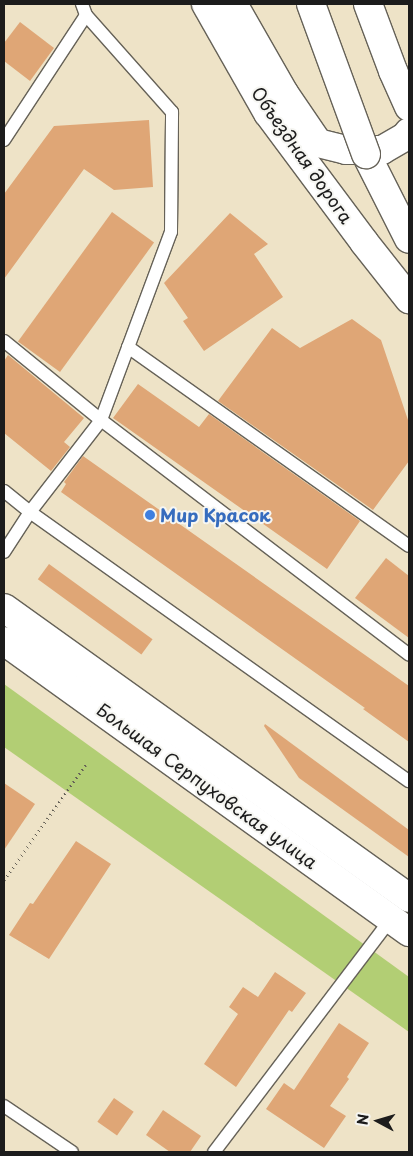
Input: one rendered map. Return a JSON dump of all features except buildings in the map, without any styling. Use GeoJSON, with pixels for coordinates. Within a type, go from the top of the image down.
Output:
{"type":"FeatureCollection","features":[{"type":"Feature","properties":{"kind":"main road","name":"Объездная дорога"},"geometry":{"type":"LineString","coordinates":[[206,4],[268,113],[409,299]]}},
{"type":"Feature","properties":{"kind":"main road"},"geometry":{"type":"LineString","coordinates":[[233,4],[284,93],[318,143],[346,150],[382,150],[406,136],[409,132]]}},
{"type":"Feature","properties":{"kind":"main road"},"geometry":{"type":"LineString","coordinates":[[311,4],[366,154],[409,238]]}},
{"type":"Feature","properties":{"kind":"main road"},"geometry":{"type":"LineString","coordinates":[[368,4],[392,71],[409,108]]}},
{"type":"Feature","properties":{"kind":"main road","name":"Большая Серпуховская улица"},"geometry":{"type":"LineString","coordinates":[[4,608],[409,898]]}},
{"type":"Feature","properties":{"kind":"main road","name":"Большая Серпуховская улица"},"geometry":{"type":"LineString","coordinates":[[4,641],[400,925]]}},
{"type":"Feature","properties":{"kind":"lane"},"geometry":{"type":"LineString","coordinates":[[4,140],[84,9],[172,112],[171,232],[101,420],[30,512],[4,552]]}},
{"type":"Feature","properties":{"kind":"lane"},"geometry":{"type":"LineString","coordinates":[[4,341],[101,420],[409,655]]}},
{"type":"Feature","properties":{"kind":"lane"},"geometry":{"type":"LineString","coordinates":[[128,347],[409,546]]}},
{"type":"Feature","properties":{"kind":"lane"},"geometry":{"type":"LineString","coordinates":[[4,491],[30,512],[409,781]]}},
{"type":"Feature","properties":{"kind":"lane"},"geometry":{"type":"LineString","coordinates":[[214,1152],[400,925]]}},
{"type":"Feature","properties":{"kind":"lane"},"geometry":{"type":"LineString","coordinates":[[4,1106],[72,1152]]}},
{"type":"Feature","properties":{"kind":"path"},"geometry":{"type":"LineString","coordinates":[[4,880],[86,764]]}},
{"type":"Feature","properties":{"kind":"green space"},"geometry":{"type":"Polygon","coordinates":[[[4,684],[409,977],[409,1032],[4,747],[4,684]]]}},
{"type":"Feature","properties":{"kind":"place","name":"Мир Красок"},"geometry":{"type":"Point","coordinates":[150,515]}}]}
